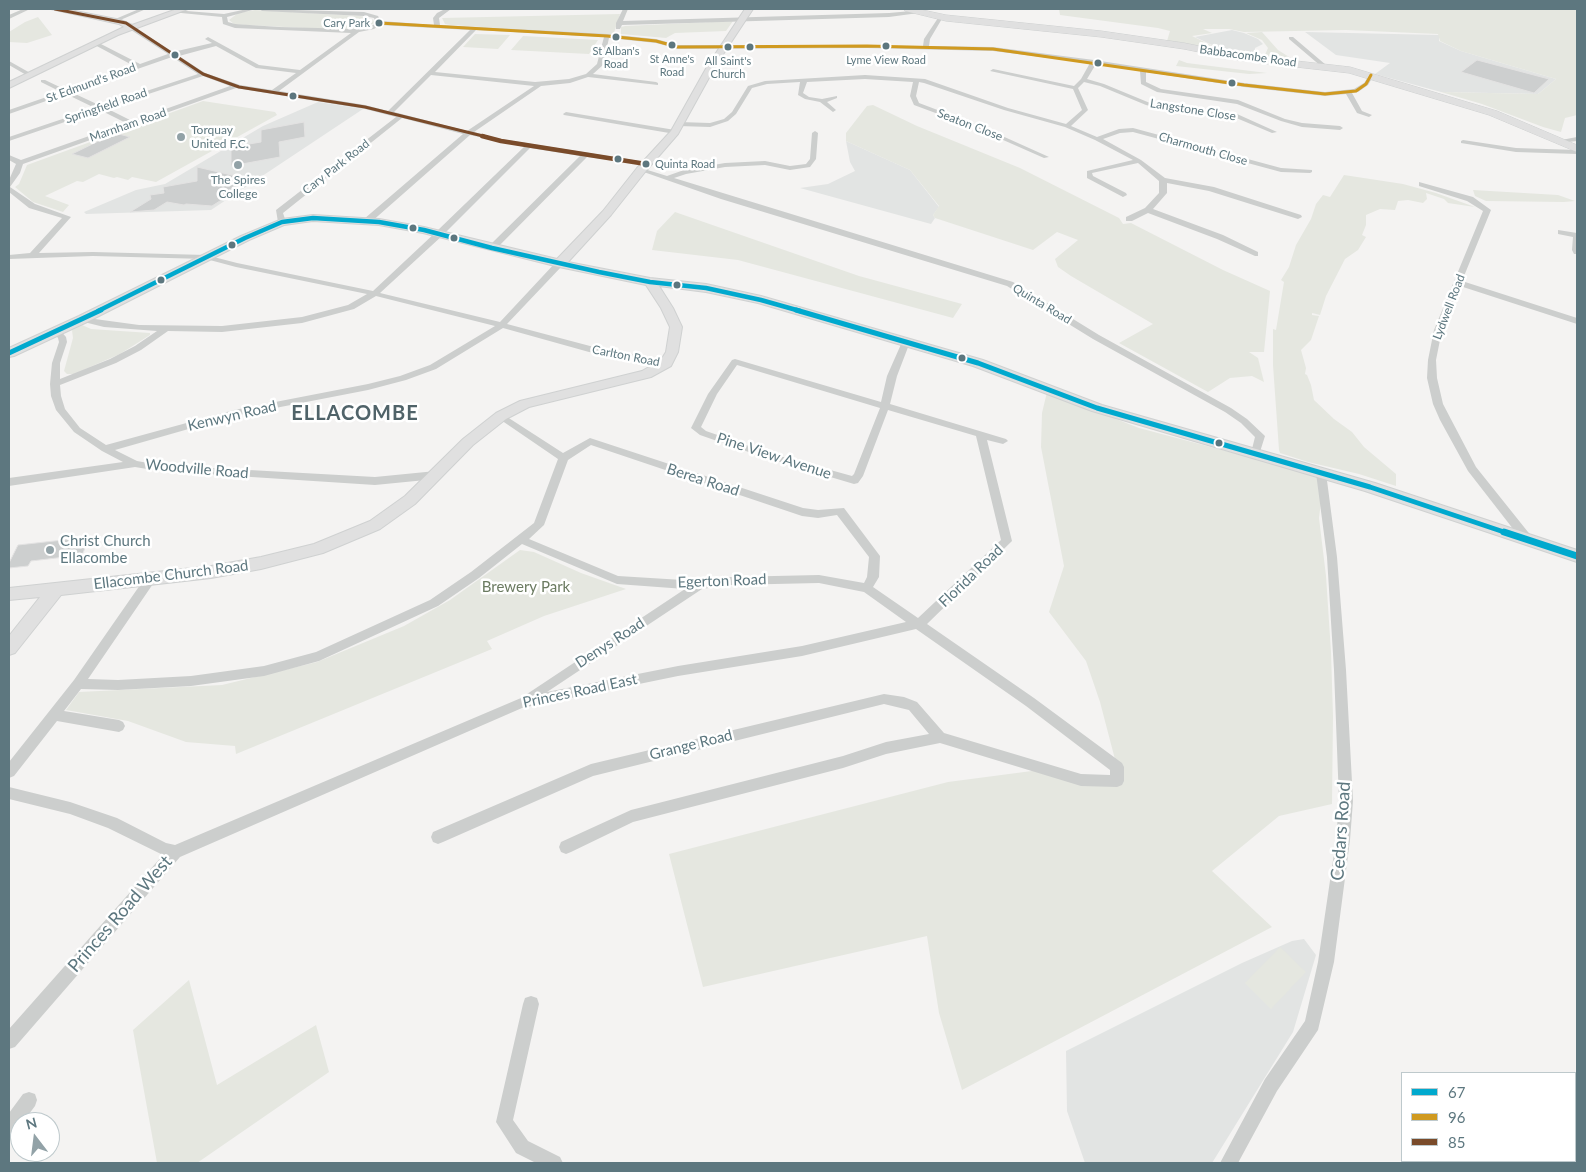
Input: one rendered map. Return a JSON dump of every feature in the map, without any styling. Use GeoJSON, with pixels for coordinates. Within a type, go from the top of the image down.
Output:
{"type":"FeatureCollection","features":[{"type":"Feature","properties":{"kind":"main road","name":"Babbacombe Road"},"geometry":{"type":"LineString","coordinates":[[908,9],[924,11],[940,17],[1102,34],[1184,46],[1243,58],[1324,66],[1371,75],[1514,121],[1560,141],[1577,151]]}},
{"type":"Feature","properties":{"kind":"street"},"geometry":{"type":"LineString","coordinates":[[9,17],[27,9]]}},
{"type":"Feature","properties":{"kind":"street"},"geometry":{"type":"LineString","coordinates":[[55,9],[116,20],[130,27]]}},
{"type":"Feature","properties":{"kind":"street"},"geometry":{"type":"LineString","coordinates":[[116,20],[143,9]]}},
{"type":"Feature","properties":{"kind":"street"},"geometry":{"type":"LineString","coordinates":[[9,85],[130,27],[184,9]]}},
{"type":"Feature","properties":{"kind":"street"},"geometry":{"type":"LineString","coordinates":[[174,12],[224,16],[254,9]]}},
{"type":"Feature","properties":{"kind":"street"},"geometry":{"type":"LineString","coordinates":[[262,9],[364,14],[376,17],[380,23]]}},
{"type":"Feature","properties":{"kind":"street"},"geometry":{"type":"LineString","coordinates":[[364,14],[371,9]]}},
{"type":"Feature","properties":{"kind":"street"},"geometry":{"type":"LineString","coordinates":[[437,26],[436,18],[448,9]]}},
{"type":"Feature","properties":{"kind":"street"},"geometry":{"type":"LineString","coordinates":[[615,37],[625,9]]}},
{"type":"Feature","properties":{"kind":"street"},"geometry":{"type":"LineString","coordinates":[[559,264],[608,213],[677,128],[724,46],[748,9]]}},
{"type":"Feature","properties":{"kind":"street"},"geometry":{"type":"LineString","coordinates":[[619,24],[889,15],[924,11]]}},
{"type":"Feature","properties":{"kind":"street"},"geometry":{"type":"LineString","coordinates":[[690,21],[691,12]]}},
{"type":"Feature","properties":{"kind":"street"},"geometry":{"type":"LineString","coordinates":[[224,16],[225,23],[235,26],[357,31],[372,28],[380,23],[607,36],[656,41],[673,47],[926,47],[993,49],[1094,62],[1291,93],[1325,94],[1349,92],[1366,84],[1371,75]]}},
{"type":"Feature","properties":{"kind":"street"},"geometry":{"type":"LineString","coordinates":[[926,47],[928,39],[940,17]]}},
{"type":"Feature","properties":{"kind":"street","name":"Quinta Road"},"geometry":{"type":"LineString","coordinates":[[130,27],[203,74],[236,86],[365,107],[468,133],[586,154],[644,167],[668,178],[1010,284],[1096,337],[1228,410],[1244,421],[1260,436],[1256,453]]}},
{"type":"Feature","properties":{"kind":"street"},"geometry":{"type":"LineString","coordinates":[[390,113],[474,28]]}},
{"type":"Feature","properties":{"kind":"street"},"geometry":{"type":"LineString","coordinates":[[273,93],[357,31]]}},
{"type":"Feature","properties":{"kind":"street"},"geometry":{"type":"LineString","coordinates":[[430,73],[540,84],[570,81],[588,75],[600,65],[607,36]]}},
{"type":"Feature","properties":{"kind":"street"},"geometry":{"type":"LineString","coordinates":[[1291,38],[1324,66]]}},
{"type":"Feature","properties":{"kind":"street"},"geometry":{"type":"LineString","coordinates":[[208,39],[258,67],[302,72]]}},
{"type":"Feature","properties":{"kind":"street"},"geometry":{"type":"LineString","coordinates":[[96,43],[139,66]]}},
{"type":"Feature","properties":{"kind":"street","name":"St Edmund's Road"},"geometry":{"type":"LineString","coordinates":[[9,112],[139,66],[216,44]]}},
{"type":"Feature","properties":{"kind":"street"},"geometry":{"type":"LineString","coordinates":[[1075,88],[1083,80],[1094,62]]}},
{"type":"Feature","properties":{"kind":"street"},"geometry":{"type":"LineString","coordinates":[[9,63],[30,75]]}},
{"type":"Feature","properties":{"kind":"street"},"geometry":{"type":"LineString","coordinates":[[1143,70],[1143,83],[1159,91],[1238,102],[1283,120],[1302,125],[1340,128]]}},
{"type":"Feature","properties":{"kind":"street"},"geometry":{"type":"LineString","coordinates":[[993,71],[1075,88]]}},
{"type":"Feature","properties":{"kind":"street","name":"Springfield Road"},"geometry":{"type":"LineString","coordinates":[[9,139],[203,74]]}},
{"type":"Feature","properties":{"kind":"street"},"geometry":{"type":"LineString","coordinates":[[588,75],[656,84]]}},
{"type":"Feature","properties":{"kind":"street"},"geometry":{"type":"LineString","coordinates":[[566,114],[677,128],[719,123],[726,120],[734,113],[750,87],[767,82],[865,77],[932,82],[1006,109],[1067,126],[1139,161],[1163,180],[1211,189],[1298,217]]}},
{"type":"Feature","properties":{"kind":"street"},"geometry":{"type":"LineString","coordinates":[[804,80],[800,94],[818,99],[833,110]]}},
{"type":"Feature","properties":{"kind":"street","name":"Seaton Close"},"geometry":{"type":"LineString","coordinates":[[917,80],[913,96],[916,104],[978,127],[1046,157]]}},
{"type":"Feature","properties":{"kind":"street","name":"Langstone Close"},"geometry":{"type":"LineString","coordinates":[[1083,80],[1102,85],[1148,104],[1234,115],[1274,132]]}},
{"type":"Feature","properties":{"kind":"street"},"geometry":{"type":"LineString","coordinates":[[43,81],[132,123]]}},
{"type":"Feature","properties":{"kind":"street"},"geometry":{"type":"LineString","coordinates":[[367,221],[468,133],[540,84]]}},
{"type":"Feature","properties":{"kind":"street","name":"Marnham Road"},"geometry":{"type":"LineString","coordinates":[[20,163],[236,86]]}},
{"type":"Feature","properties":{"kind":"street"},"geometry":{"type":"LineString","coordinates":[[1067,126],[1085,110],[1075,88]]}},
{"type":"Feature","properties":{"kind":"street"},"geometry":{"type":"LineString","coordinates":[[1349,92],[1359,112],[1370,115]]}},
{"type":"Feature","properties":{"kind":"street"},"geometry":{"type":"LineString","coordinates":[[818,99],[835,97]]}},
{"type":"Feature","properties":{"kind":"street","name":"Cary Park Road"},"geometry":{"type":"LineString","coordinates":[[282,222],[279,212],[401,116]]}},
{"type":"Feature","properties":{"kind":"street","name":"Charmouth Close"},"geometry":{"type":"LineString","coordinates":[[1097,139],[1120,131],[1133,130],[1281,170],[1310,171]]}},
{"type":"Feature","properties":{"kind":"street"},"geometry":{"type":"LineString","coordinates":[[668,178],[684,172],[725,165],[765,163],[790,168],[808,166],[813,159],[815,133]]}},
{"type":"Feature","properties":{"kind":"street"},"geometry":{"type":"LineString","coordinates":[[1560,141],[1577,139]]}},
{"type":"Feature","properties":{"kind":"street"},"geometry":{"type":"LineString","coordinates":[[1463,142],[1516,150],[1577,151]]}},
{"type":"Feature","properties":{"kind":"street"},"geometry":{"type":"LineString","coordinates":[[83,319],[104,324],[164,330],[222,329],[302,320],[351,307],[374,294],[440,233],[529,145]]}},
{"type":"Feature","properties":{"kind":"street"},"geometry":{"type":"LineString","coordinates":[[492,248],[586,154]]}},
{"type":"Feature","properties":{"kind":"street"},"geometry":{"type":"LineString","coordinates":[[9,157],[20,163],[17,173],[9,185]]}},
{"type":"Feature","properties":{"kind":"street"},"geometry":{"type":"LineString","coordinates":[[1123,195],[1089,177],[1089,172],[1139,161]]}},
{"type":"Feature","properties":{"kind":"street"},"geometry":{"type":"LineString","coordinates":[[1129,219],[1148,210],[1163,193],[1163,180]]}},
{"type":"Feature","properties":{"kind":"street","name":"Lydwell Road"},"geometry":{"type":"LineString","coordinates":[[1422,184],[1470,199],[1487,210],[1438,330],[1432,360],[1432,378],[1438,404],[1472,469],[1528,540]]}},
{"type":"Feature","properties":{"kind":"street"},"geometry":{"type":"LineString","coordinates":[[9,189],[32,206],[67,217],[32,255]]}},
{"type":"Feature","properties":{"kind":"street"},"geometry":{"type":"LineString","coordinates":[[1148,210],[1220,237],[1255,254]]}},
{"type":"Feature","properties":{"kind":"street"},"geometry":{"type":"LineString","coordinates":[[9,353],[282,222],[313,218],[367,221],[440,233],[559,264],[650,282],[706,288],[761,300],[978,363],[1097,408],[1321,473],[1577,556]]}},
{"type":"Feature","properties":{"kind":"street"},"geometry":{"type":"LineString","coordinates":[[1561,232],[1577,235],[1577,252]]}},
{"type":"Feature","properties":{"kind":"street","name":"Carlton Road"},"geometry":{"type":"LineString","coordinates":[[9,257],[32,255],[206,257],[261,271],[374,294],[607,353],[666,363]]}},
{"type":"Feature","properties":{"kind":"street","name":"Kenwyn Road"},"geometry":{"type":"LineString","coordinates":[[105,450],[234,413],[358,390],[403,378],[433,366],[457,354],[501,326],[559,264]]}},
{"type":"Feature","properties":{"kind":"street"},"geometry":{"type":"LineString","coordinates":[[650,282],[667,308],[676,327],[672,352],[666,363]]}},
{"type":"Feature","properties":{"kind":"street"},"geometry":{"type":"LineString","coordinates":[[1457,282],[1577,321]]}},
{"type":"Feature","properties":{"kind":"street"},"geometry":{"type":"LineString","coordinates":[[55,384],[113,361],[138,348],[164,330]]}},
{"type":"Feature","properties":{"kind":"street","name":"Woodville Road"},"geometry":{"type":"LineString","coordinates":[[56,331],[62,337],[63,342],[56,363],[55,384],[56,396],[61,410],[77,430],[105,450],[135,464],[159,468],[375,481],[436,475]]}},
{"type":"Feature","properties":{"kind":"street"},"geometry":{"type":"LineString","coordinates":[[906,342],[892,376],[885,406],[1003,441]]}},
{"type":"Feature","properties":{"kind":"street","name":"Pine View Avenue"},"geometry":{"type":"LineString","coordinates":[[735,362],[885,406],[858,476],[854,480],[780,460],[703,433],[696,428],[713,394],[735,362]]}},
{"type":"Feature","properties":{"kind":"street","name":"Ellacombe Church Road"},"geometry":{"type":"LineString","coordinates":[[9,594],[212,572],[261,563],[317,549],[375,525],[410,500],[468,442],[501,416],[525,404],[646,374],[666,363]]}},
{"type":"Feature","properties":{"kind":"street"},"geometry":{"type":"LineString","coordinates":[[78,684],[118,685],[191,681],[264,671],[319,656],[434,604],[476,575],[539,525],[563,458],[501,416]]}},
{"type":"Feature","properties":{"kind":"street","name":"Florida Road"},"geometry":{"type":"LineString","coordinates":[[920,623],[1007,541],[981,435]]}},
{"type":"Feature","properties":{"kind":"street","name":"Berea Road"},"geometry":{"type":"LineString","coordinates":[[563,458],[590,441],[802,512],[818,514],[840,511],[875,556],[873,577],[867,588]]}},
{"type":"Feature","properties":{"kind":"street"},"geometry":{"type":"LineString","coordinates":[[9,482],[135,464]]}},
{"type":"Feature","properties":{"kind":"street","name":"Cedars Road"},"geometry":{"type":"LineString","coordinates":[[1229,1163],[1271,1085],[1312,1024],[1326,962],[1343,840],[1346,801],[1340,670],[1332,557],[1321,473]]}},
{"type":"Feature","properties":{"kind":"street","name":"Egerton Road"},"geometry":{"type":"LineString","coordinates":[[520,539],[617,580],[698,584],[730,581],[819,579],[867,588],[920,623]]}},
{"type":"Feature","properties":{"kind":"street"},"geometry":{"type":"LineString","coordinates":[[9,772],[78,684],[151,578]]}},
{"type":"Feature","properties":{"kind":"street","name":"Denys Road"},"geometry":{"type":"LineString","coordinates":[[521,703],[698,584]]}},
{"type":"Feature","properties":{"kind":"street"},"geometry":{"type":"LineString","coordinates":[[9,648],[55,590]]}},
{"type":"Feature","properties":{"kind":"street"},"geometry":{"type":"LineString","coordinates":[[566,847],[631,816],[844,762],[886,748],[940,737],[1081,780],[1117,781],[1117,767],[920,623]]}},
{"type":"Feature","properties":{"kind":"street","name":"Princes Road East"},"geometry":{"type":"LineString","coordinates":[[175,852],[521,703],[678,670],[802,651],[920,623]]}},
{"type":"Feature","properties":{"kind":"street","name":"Grange Road"},"geometry":{"type":"LineString","coordinates":[[438,837],[591,770],[884,699],[904,702],[913,706],[940,737]]}},
{"type":"Feature","properties":{"kind":"street"},"geometry":{"type":"LineString","coordinates":[[55,715],[119,726]]}},
{"type":"Feature","properties":{"kind":"street","name":"Princes Road West"},"geometry":{"type":"LineString","coordinates":[[9,793],[70,808],[112,823],[164,849],[175,852],[9,1041]]}},
{"type":"Feature","properties":{"kind":"street"},"geometry":{"type":"LineString","coordinates":[[531,1004],[504,1122],[522,1147],[554,1163]]}},
{"type":"Feature","properties":{"kind":"street"},"geometry":{"type":"LineString","coordinates":[[9,1126],[28,1100]]}},
{"type":"Feature","properties":{"kind":"shaded area"},"geometry":{"type":"Polygon","coordinates":[[[1232,30],[1258,39],[1263,44],[1255,48],[1255,56],[1229,53],[1195,37],[1232,30]]]}},
{"type":"Feature","properties":{"kind":"shaded area"},"geometry":{"type":"Polygon","coordinates":[[[1305,32],[1439,35],[1439,41],[1461,51],[1556,79],[1538,94],[1441,92],[1375,74],[1390,63],[1336,55],[1305,32]]]}},
{"type":"Feature","properties":{"kind":"shaded area","name":"The Spires College"},"geometry":{"type":"Polygon","coordinates":[[[318,102],[363,109],[211,210],[86,214],[84,212],[136,190],[165,184],[263,126],[318,102]]]}},
{"type":"Feature","properties":{"kind":"shaded area"},"geometry":{"type":"Polygon","coordinates":[[[846,141],[910,170],[939,207],[933,215],[935,218],[931,224],[800,188],[828,184],[855,171],[850,162],[846,141]]]}},
{"type":"Feature","properties":{"kind":"shaded area"},"geometry":{"type":"Polygon","coordinates":[[[1304,939],[1316,955],[1293,1032],[1212,1163],[1085,1163],[1067,1111],[1066,1051],[1242,963],[1292,941],[1304,939]]]}},
{"type":"Feature","properties":{"kind":"green space"},"geometry":{"type":"Polygon","coordinates":[[[1059,9],[1577,9],[1577,115],[1565,118],[1561,132],[1482,104],[1441,92],[1538,94],[1556,79],[1461,51],[1440,41],[1438,34],[1346,30],[1244,32],[1229,29],[1203,29],[1212,33],[1192,36],[1223,51],[1167,41],[1170,31],[1060,15],[1059,9]]]}},
{"type":"Feature","properties":{"kind":"green space","name":"Cary Park"},"geometry":{"type":"Polygon","coordinates":[[[255,10],[361,16],[372,19],[375,23],[360,29],[304,28],[234,24],[229,20],[238,13],[255,10]]]}},
{"type":"Feature","properties":{"kind":"green space"},"geometry":{"type":"Polygon","coordinates":[[[620,14],[613,36],[451,25],[445,24],[442,18],[620,14]]]}},
{"type":"Feature","properties":{"kind":"green space"},"geometry":{"type":"Polygon","coordinates":[[[38,17],[52,35],[27,43],[9,42],[9,32],[25,22],[38,17]]]}},
{"type":"Feature","properties":{"kind":"green space"},"geometry":{"type":"Polygon","coordinates":[[[733,21],[726,31],[675,33],[666,38],[621,34],[621,27],[625,26],[733,21]]]}},
{"type":"Feature","properties":{"kind":"green space"},"geometry":{"type":"Polygon","coordinates":[[[1262,32],[1278,50],[1294,60],[1261,57],[1265,55],[1268,48],[1262,40],[1246,33],[1262,32]]]}},
{"type":"Feature","properties":{"kind":"green space"},"geometry":{"type":"Polygon","coordinates":[[[475,34],[510,35],[498,49],[463,47],[475,34]]]}},
{"type":"Feature","properties":{"kind":"green space"},"geometry":{"type":"Polygon","coordinates":[[[523,36],[598,40],[589,54],[511,50],[523,36]]]}},
{"type":"Feature","properties":{"kind":"green space"},"geometry":{"type":"Polygon","coordinates":[[[1179,60],[1187,63],[1267,73],[1249,74],[1176,66],[1179,60]]]}},
{"type":"Feature","properties":{"kind":"green space"},"geometry":{"type":"Polygon","coordinates":[[[203,101],[275,112],[277,115],[156,182],[132,177],[128,180],[99,174],[83,182],[77,181],[45,196],[69,205],[63,212],[33,202],[15,187],[19,184],[27,165],[203,101]]]}},
{"type":"Feature","properties":{"kind":"green space"},"geometry":{"type":"Polygon","coordinates":[[[873,105],[917,126],[1020,168],[1119,218],[1123,224],[1131,223],[1223,270],[1270,291],[1264,352],[1249,352],[1258,358],[1264,382],[1252,376],[1230,378],[1208,392],[1119,343],[1153,324],[1058,267],[1055,259],[1078,240],[1057,232],[1033,250],[935,218],[933,215],[939,206],[910,170],[846,141],[846,133],[867,106],[873,105]]]}},
{"type":"Feature","properties":{"kind":"green space"},"geometry":{"type":"Polygon","coordinates":[[[1344,175],[1403,184],[1475,207],[1448,203],[1444,199],[1426,193],[1427,199],[1423,203],[1408,200],[1398,201],[1395,210],[1380,209],[1366,215],[1366,225],[1362,235],[1366,237],[1358,250],[1345,259],[1326,296],[1320,315],[1312,313],[1312,315],[1319,316],[1311,340],[1301,350],[1306,368],[1305,374],[1311,385],[1314,400],[1334,419],[1352,432],[1364,447],[1396,474],[1396,486],[1359,474],[1308,462],[1280,453],[1279,450],[1273,365],[1273,329],[1276,330],[1284,282],[1281,280],[1289,267],[1296,245],[1311,219],[1316,204],[1323,195],[1330,197],[1344,175]]]}},
{"type":"Feature","properties":{"kind":"green space"},"geometry":{"type":"Polygon","coordinates":[[[1473,190],[1558,195],[1575,201],[1486,201],[1475,196],[1473,190]]]}},
{"type":"Feature","properties":{"kind":"green space"},"geometry":{"type":"Polygon","coordinates":[[[675,212],[859,276],[962,304],[953,318],[738,260],[652,250],[657,231],[675,212]]]}},
{"type":"Feature","properties":{"kind":"green space"},"geometry":{"type":"Polygon","coordinates":[[[82,325],[91,329],[150,333],[150,335],[120,354],[74,374],[67,374],[64,371],[73,338],[72,330],[82,325]]]}},
{"type":"Feature","properties":{"kind":"green space"},"geometry":{"type":"Polygon","coordinates":[[[1047,392],[1139,428],[1324,477],[1319,518],[1326,576],[1331,652],[1333,716],[1332,804],[1279,816],[1212,871],[1272,927],[962,1090],[939,1013],[927,936],[703,987],[669,854],[948,782],[1047,769],[1117,781],[1117,767],[1100,702],[1086,661],[1049,612],[1064,566],[1041,447],[1042,413],[1047,392]]]}},
{"type":"Feature","properties":{"kind":"green space","name":"Brewery Park"},"geometry":{"type":"Polygon","coordinates":[[[520,550],[534,552],[581,573],[626,589],[544,616],[487,641],[492,649],[236,754],[235,746],[186,742],[128,721],[66,710],[79,692],[222,685],[317,662],[404,626],[450,600],[520,550]]]}},
{"type":"Feature","properties":{"kind":"green space"},"geometry":{"type":"Polygon","coordinates":[[[1280,947],[1306,972],[1271,1009],[1245,983],[1280,947]]]}},
{"type":"Feature","properties":{"kind":"green space"},"geometry":{"type":"Polygon","coordinates":[[[189,980],[217,1085],[316,1025],[329,1072],[197,1163],[157,1163],[133,1030],[189,980]]]}},
{"type":"Feature","properties":{"kind":"building"},"geometry":{"type":"Polygon","coordinates":[[[1477,60],[1549,79],[1534,93],[1461,72],[1477,60]]]}},
{"type":"Feature","properties":{"kind":"building"},"geometry":{"type":"Polygon","coordinates":[[[304,122],[305,137],[279,142],[280,157],[231,166],[231,147],[261,142],[261,130],[304,122]]]}},
{"type":"Feature","properties":{"kind":"building"},"geometry":{"type":"Polygon","coordinates":[[[115,133],[130,137],[88,158],[72,154],[115,133]]]}},
{"type":"Feature","properties":{"kind":"building"},"geometry":{"type":"Polygon","coordinates":[[[197,167],[253,180],[212,206],[167,202],[154,210],[130,212],[151,199],[150,195],[164,193],[163,187],[197,181],[197,167]]]}},
{"type":"Feature","properties":{"kind":"building","name":"Christ Church Ellacombe"},"geometry":{"type":"Polygon","coordinates":[[[90,537],[82,555],[31,561],[28,566],[9,568],[9,563],[18,545],[90,537]]]}},
{"type":"Feature","properties":{"kind":"transit line","name":"85"},"geometry":{"type":"LineString","coordinates":[[55,9],[126,23],[203,74],[239,87],[365,107],[501,141],[646,164]]}},
{"type":"Feature","properties":{"kind":"transit line","name":"96"},"geometry":{"type":"LineString","coordinates":[[379,23],[607,36],[656,41],[678,47],[867,46],[993,49],[1244,85],[1325,94],[1356,91],[1366,84],[1371,75]]}},
{"type":"Feature","properties":{"kind":"transit line","name":"67"},"geometry":{"type":"LineString","coordinates":[[9,353],[83,319],[245,238],[282,222],[313,218],[379,222],[424,230],[492,248],[599,272],[650,282],[706,288],[761,300],[978,363],[1097,408],[1370,487],[1577,556]]}},
{"type":"Feature","properties":{"kind":"place","name":"Cary Park"},"geometry":{"type":"Point","coordinates":[379,23]}},
{"type":"Feature","properties":{"kind":"place","name":"St Alban's Road"},"geometry":{"type":"Point","coordinates":[616,37]}},
{"type":"Feature","properties":{"kind":"place","name":"St Anne's Road"},"geometry":{"type":"Point","coordinates":[672,45]}},
{"type":"Feature","properties":{"kind":"place","name":"Lyme View Road"},"geometry":{"type":"Point","coordinates":[886,46]}},
{"type":"Feature","properties":{"kind":"place","name":"All Saint's Church"},"geometry":{"type":"Point","coordinates":[728,47]}},
{"type":"Feature","properties":{"kind":"place","name":"Torquay United F.C."},"geometry":{"type":"Point","coordinates":[181,137]}},
{"type":"Feature","properties":{"kind":"place","name":"Quinta Road"},"geometry":{"type":"Point","coordinates":[646,164]}},
{"type":"Feature","properties":{"kind":"place","name":"The Spires College"},"geometry":{"type":"Point","coordinates":[238,165]}},
{"type":"Feature","properties":{"kind":"place","name":"Christ Church Ellacombe"},"geometry":{"type":"Point","coordinates":[50,550]}},
{"type":"Feature","properties":{"kind":"district","name":"ELLACOMBE"},"geometry":{"type":"Point","coordinates":[355,414]}}]}
